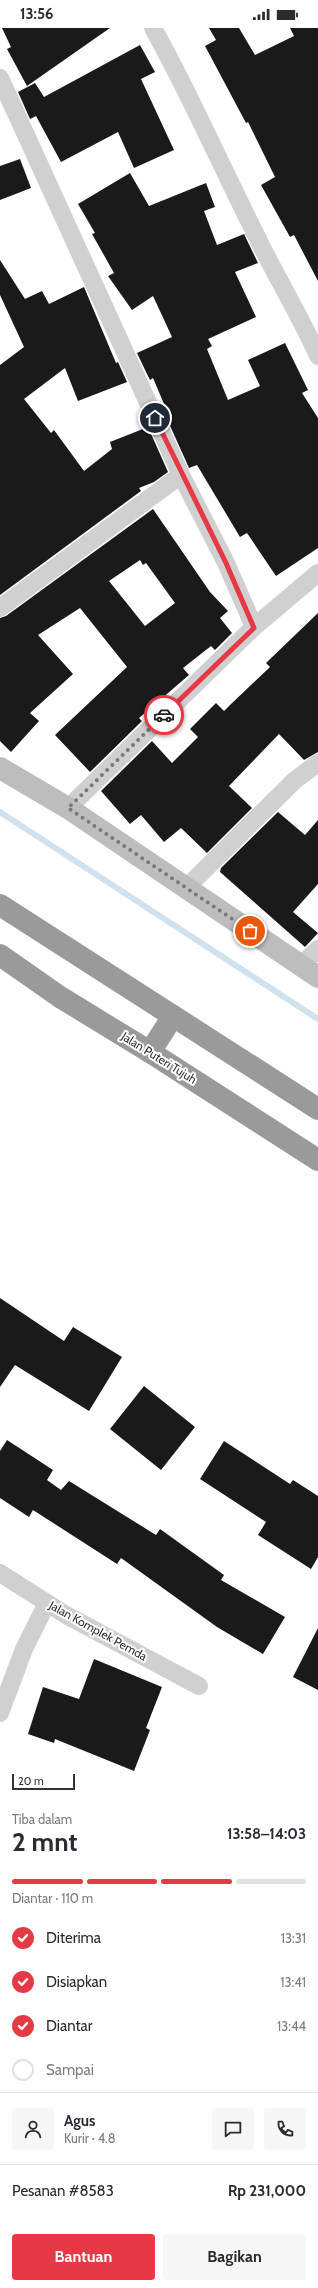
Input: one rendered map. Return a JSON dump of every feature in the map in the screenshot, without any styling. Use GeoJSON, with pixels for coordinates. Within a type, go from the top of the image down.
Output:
{"type":"FeatureCollection","features":[{"type":"Feature","properties":{"kind":"highway"},"geometry":{"type":"LineString","coordinates":[[0,905],[318,1109]]}},
{"type":"Feature","properties":{"kind":"highway","name":"Jalan Puteri Tujuh"},"geometry":{"type":"LineString","coordinates":[[0,955],[60,997],[150,1052],[318,1160]]}},
{"type":"Feature","properties":{"kind":"highway"},"geometry":{"type":"LineString","coordinates":[[150,1052],[173,1016]]}},
{"type":"Feature","properties":{"kind":"street"},"geometry":{"type":"LineString","coordinates":[[153,28],[221,160],[267,258],[291,300],[318,356]]}},
{"type":"Feature","properties":{"kind":"street"},"geometry":{"type":"LineString","coordinates":[[0,78],[181,474],[226,563],[254,628]]}},
{"type":"Feature","properties":{"kind":"street"},"geometry":{"type":"LineString","coordinates":[[0,608],[181,474]]}},
{"type":"Feature","properties":{"kind":"street"},"geometry":{"type":"LineString","coordinates":[[68,808],[254,628],[318,573]]}},
{"type":"Feature","properties":{"kind":"street"},"geometry":{"type":"LineString","coordinates":[[187,887],[295,780],[318,763]]}},
{"type":"Feature","properties":{"kind":"street"},"geometry":{"type":"LineString","coordinates":[[0,768],[68,808],[187,887],[309,972],[318,949]]}},
{"type":"Feature","properties":{"kind":"street","name":"Jalan Komplek Pemda"},"geometry":{"type":"LineString","coordinates":[[0,1573],[66,1615],[199,1686]]}},
{"type":"Feature","properties":{"kind":"street"},"geometry":{"type":"LineString","coordinates":[[0,1713],[24,1649],[47,1602]]}},
{"type":"Feature","properties":{"kind":"building"},"geometry":{"type":"Polygon","coordinates":[[[2,28],[110,28],[27,86],[7,49],[11,47],[2,28]]]}},
{"type":"Feature","properties":{"kind":"building"},"geometry":{"type":"Polygon","coordinates":[[[209,28],[239,28],[255,55],[294,36],[290,28],[318,28],[318,281],[294,235],[290,237],[261,185],[275,177],[248,122],[246,123],[205,46],[216,40],[209,28]]]}},
{"type":"Feature","properties":{"kind":"building"},"geometry":{"type":"Polygon","coordinates":[[[140,45],[155,72],[141,79],[174,150],[134,168],[118,132],[61,162],[36,116],[30,119],[18,92],[35,83],[44,97],[140,45]]]}},
{"type":"Feature","properties":{"kind":"building"},"geometry":{"type":"Polygon","coordinates":[[[20,159],[31,188],[0,200],[0,166],[20,159]]]}},
{"type":"Feature","properties":{"kind":"building"},"geometry":{"type":"Polygon","coordinates":[[[130,173],[149,206],[206,183],[215,207],[204,211],[217,245],[244,234],[258,263],[235,272],[256,317],[208,339],[212,346],[207,349],[228,400],[260,386],[248,360],[285,343],[308,390],[302,393],[318,418],[318,548],[276,576],[247,533],[240,537],[197,465],[189,468],[167,419],[170,418],[153,378],[150,380],[137,353],[172,337],[153,296],[132,310],[108,276],[114,273],[92,234],[95,233],[78,204],[130,173]]]}},
{"type":"Feature","properties":{"kind":"building"},"geometry":{"type":"Polygon","coordinates":[[[0,260],[25,299],[42,291],[49,304],[84,287],[116,363],[118,362],[127,382],[78,401],[65,368],[24,399],[51,433],[54,430],[84,471],[112,449],[110,442],[148,427],[168,472],[154,482],[139,488],[141,491],[0,595],[0,365],[24,347],[0,295],[0,260]]]}},
{"type":"Feature","properties":{"kind":"building"},"geometry":{"type":"Polygon","coordinates":[[[153,509],[210,592],[228,611],[220,618],[232,633],[215,650],[211,646],[183,668],[189,675],[139,718],[142,721],[90,772],[55,735],[127,667],[80,608],[38,635],[73,674],[30,713],[39,721],[11,752],[0,741],[0,618],[6,616],[153,509]],[[140,560],[109,581],[145,626],[175,603],[146,563],[143,565],[140,560]]]}},
{"type":"Feature","properties":{"kind":"building"},"geometry":{"type":"Polygon","coordinates":[[[318,613],[318,752],[304,760],[279,734],[229,786],[252,808],[207,853],[181,828],[164,842],[141,815],[130,824],[101,791],[152,741],[172,763],[198,737],[190,729],[216,703],[224,711],[270,667],[266,663],[318,613]]]}},
{"type":"Feature","properties":{"kind":"building"},"geometry":{"type":"Polygon","coordinates":[[[278,812],[305,835],[318,820],[318,884],[293,912],[318,933],[305,947],[220,872],[221,868],[278,812]]]}},
{"type":"Feature","properties":{"kind":"building"},"geometry":{"type":"Polygon","coordinates":[[[0,1298],[64,1341],[73,1327],[122,1357],[89,1411],[15,1365],[0,1387],[0,1298]]]}},
{"type":"Feature","properties":{"kind":"building"},"geometry":{"type":"Polygon","coordinates":[[[144,1386],[195,1427],[161,1470],[110,1429],[144,1386]]]}},
{"type":"Feature","properties":{"kind":"building"},"geometry":{"type":"Polygon","coordinates":[[[7,1440],[53,1470],[47,1480],[61,1490],[69,1481],[156,1535],[160,1529],[224,1575],[221,1580],[285,1617],[263,1654],[217,1627],[121,1558],[117,1564],[33,1510],[29,1517],[0,1498],[0,1451],[7,1440]]]}},
{"type":"Feature","properties":{"kind":"building"},"geometry":{"type":"Polygon","coordinates":[[[224,1441],[290,1484],[293,1480],[318,1496],[318,1557],[311,1569],[258,1535],[266,1522],[200,1479],[224,1441]]]}},
{"type":"Feature","properties":{"kind":"building"},"geometry":{"type":"Polygon","coordinates":[[[318,1628],[318,1690],[293,1677],[318,1628]]]}},
{"type":"Feature","properties":{"kind":"building"},"geometry":{"type":"Polygon","coordinates":[[[94,1659],[162,1687],[146,1728],[150,1730],[134,1771],[55,1739],[54,1743],[28,1734],[43,1687],[79,1699],[94,1659]]]}},
{"type":"Feature","properties":{"kind":"waterway"},"geometry":{"type":"LineString","coordinates":[[0,812],[318,1019]]}},
{"type":"Feature","properties":{"kind":"way so far"},"geometry":{"type":"LineString","coordinates":[[164,715],[68,808],[250,931]]}},
{"type":"Feature","properties":{"kind":"route"},"geometry":{"type":"LineString","coordinates":[[155,418],[181,474],[226,563],[254,628],[164,715]]}}]}
